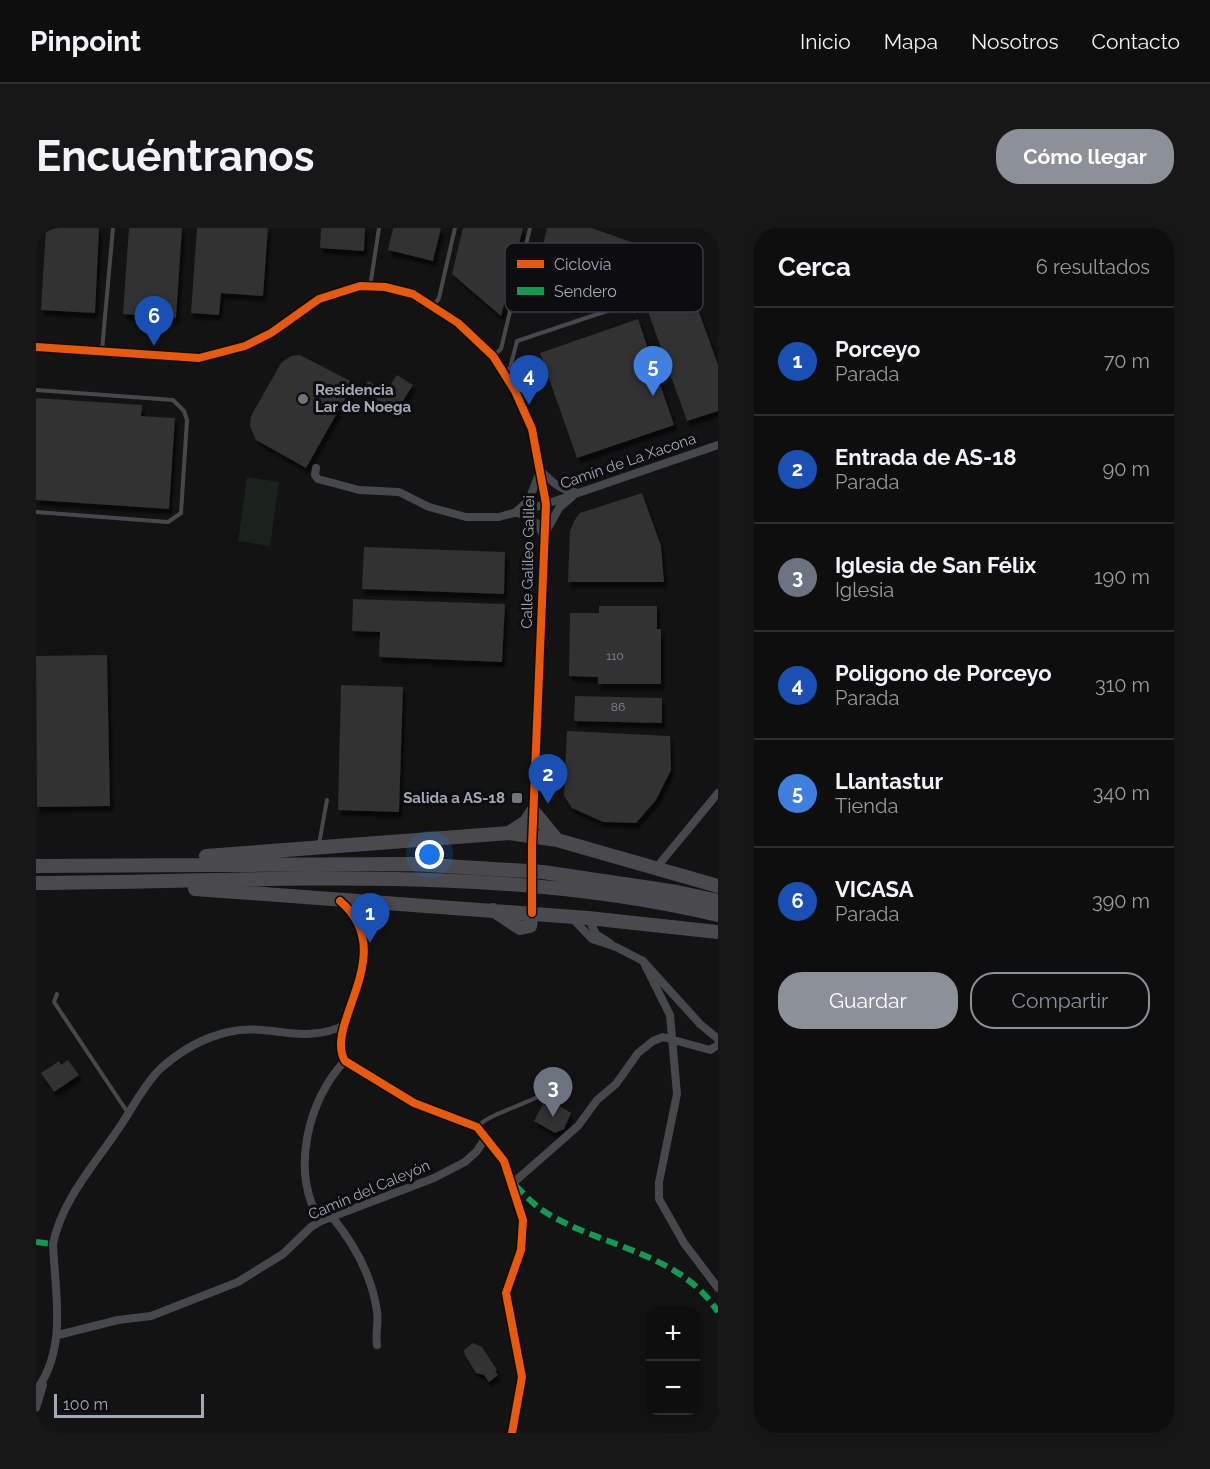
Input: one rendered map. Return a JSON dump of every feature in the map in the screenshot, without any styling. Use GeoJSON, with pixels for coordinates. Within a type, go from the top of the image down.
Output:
{"type":"FeatureCollection","features":[{"type":"Feature","properties":{"kind":"highway"},"geometry":{"type":"LineString","coordinates":[[509,833],[526,822],[533,811],[557,840]]}},
{"type":"Feature","properties":{"kind":"highway"},"geometry":{"type":"LineString","coordinates":[[156,864],[194,857],[509,833],[532,840],[557,840],[718,886]]}},
{"type":"Feature","properties":{"kind":"highway"},"geometry":{"type":"LineString","coordinates":[[36,866],[413,864],[543,872],[677,892],[718,901]]}},
{"type":"Feature","properties":{"kind":"highway"},"geometry":{"type":"LineString","coordinates":[[36,883],[413,879],[542,886],[675,905],[718,915]]}},
{"type":"Feature","properties":{"kind":"highway"},"geometry":{"type":"LineString","coordinates":[[146,883],[340,901],[357,907],[378,901],[493,910],[520,928],[530,926],[532,913],[718,932]]}},
{"type":"Feature","properties":{"kind":"street","name":"Calle Galileo Galilei"},"geometry":{"type":"LineString","coordinates":[[36,347],[200,358],[246,346],[271,333],[319,299],[360,286],[413,294],[434,305],[458,323],[493,356],[504,372],[532,429],[546,504],[532,840],[532,913]]}},
{"type":"Feature","properties":{"kind":"street","name":"Camín de La Xacona"},"geometry":{"type":"LineString","coordinates":[[316,468],[315,475],[318,479],[359,490],[399,492],[429,507],[466,517],[499,517],[546,504],[718,445]]}},
{"type":"Feature","properties":{"kind":"street"},"geometry":{"type":"LineString","coordinates":[[545,539],[538,524],[517,512],[529,500],[540,470],[551,482],[566,491],[578,492]]}},
{"type":"Feature","properties":{"kind":"street"},"geometry":{"type":"LineString","coordinates":[[545,539],[552,518],[578,492]]}},
{"type":"Feature","properties":{"kind":"street"},"geometry":{"type":"LineString","coordinates":[[660,869],[661,862],[718,793]]}},
{"type":"Feature","properties":{"kind":"street"},"geometry":{"type":"LineString","coordinates":[[361,934],[369,909],[378,901]]}},
{"type":"Feature","properties":{"kind":"street"},"geometry":{"type":"LineString","coordinates":[[357,907],[362,967],[358,989],[345,1025],[341,1045],[345,1061],[414,1103],[477,1127],[504,1161],[524,1220],[521,1250],[506,1293],[522,1377],[512,1433]]}},
{"type":"Feature","properties":{"kind":"street"},"geometry":{"type":"LineString","coordinates":[[570,916],[592,939],[616,947]]}},
{"type":"Feature","properties":{"kind":"street"},"geometry":{"type":"LineString","coordinates":[[588,918],[596,934],[644,961],[700,1024],[718,1039]]}},
{"type":"Feature","properties":{"kind":"street"},"geometry":{"type":"LineString","coordinates":[[644,961],[665,1000],[670,1015],[677,1094],[659,1182],[659,1199],[684,1243],[718,1288]]}},
{"type":"Feature","properties":{"kind":"street"},"geometry":{"type":"LineString","coordinates":[[36,1408],[56,1351],[58,1335],[53,1244],[56,1229],[68,1203],[159,1070],[178,1054],[202,1041],[229,1031],[242,1030],[307,1036],[328,1034],[345,1025]]}},
{"type":"Feature","properties":{"kind":"street"},"geometry":{"type":"LineString","coordinates":[[513,1183],[578,1126],[597,1100],[616,1084],[639,1053],[659,1038],[699,1049],[710,1050],[718,1045]]}},
{"type":"Feature","properties":{"kind":"street"},"geometry":{"type":"LineString","coordinates":[[321,1221],[308,1197],[304,1150],[330,1078],[345,1061]]}},
{"type":"Feature","properties":{"kind":"street","name":"Camín del Caleyón"},"geometry":{"type":"LineString","coordinates":[[58,1335],[118,1320],[151,1316],[238,1282],[283,1254],[311,1227],[321,1221],[434,1178],[465,1162],[477,1151],[486,1137]]}},
{"type":"Feature","properties":{"kind":"street"},"geometry":{"type":"LineString","coordinates":[[333,1218],[362,1263],[374,1296],[378,1314],[377,1345]]}},
{"type":"Feature","properties":{"kind":"street"},"geometry":{"type":"LineString","coordinates":[[36,1391],[45,1379]]}},
{"type":"Feature","properties":{"kind":"lane"},"geometry":{"type":"LineString","coordinates":[[102,351],[113,228]]}},
{"type":"Feature","properties":{"kind":"lane"},"geometry":{"type":"LineString","coordinates":[[370,287],[379,228]]}},
{"type":"Feature","properties":{"kind":"lane"},"geometry":{"type":"LineString","coordinates":[[434,305],[439,298],[455,228]]}},
{"type":"Feature","properties":{"kind":"lane"},"geometry":{"type":"LineString","coordinates":[[526,243],[530,228]]}},
{"type":"Feature","properties":{"kind":"lane"},"geometry":{"type":"LineString","coordinates":[[493,356],[501,349],[510,312]]}},
{"type":"Feature","properties":{"kind":"lane"},"geometry":{"type":"LineString","coordinates":[[504,372],[510,368],[518,341],[603,312]]}},
{"type":"Feature","properties":{"kind":"lane"},"geometry":{"type":"LineString","coordinates":[[36,390],[173,400],[184,411],[187,420],[181,513],[176,519],[168,522],[36,512]]}},
{"type":"Feature","properties":{"kind":"lane"},"geometry":{"type":"LineString","coordinates":[[319,848],[327,800]]}},
{"type":"Feature","properties":{"kind":"lane"},"geometry":{"type":"LineString","coordinates":[[57,994],[54,1002],[129,1113]]}},
{"type":"Feature","properties":{"kind":"lane"},"geometry":{"type":"LineString","coordinates":[[477,1127],[484,1120],[529,1104],[547,1092]]}},
{"type":"Feature","properties":{"kind":"shaded area"},"geometry":{"type":"Polygon","coordinates":[[[247,477],[279,482],[270,546],[238,541],[247,477]]]}},
{"type":"Feature","properties":{"kind":"building"},"geometry":{"type":"Polygon","coordinates":[[[46,228],[99,228],[95,313],[41,310],[46,228]]]}},
{"type":"Feature","properties":{"kind":"building"},"geometry":{"type":"Polygon","coordinates":[[[129,228],[182,228],[176,318],[123,314],[129,228]]]}},
{"type":"Feature","properties":{"kind":"building"},"geometry":{"type":"Polygon","coordinates":[[[197,228],[268,228],[263,296],[221,293],[219,315],[191,313],[197,228]]]}},
{"type":"Feature","properties":{"kind":"building"},"geometry":{"type":"Polygon","coordinates":[[[321,228],[365,228],[364,251],[320,248],[321,228]]]}},
{"type":"Feature","properties":{"kind":"building"},"geometry":{"type":"Polygon","coordinates":[[[393,228],[441,228],[433,261],[388,250],[393,228]]]}},
{"type":"Feature","properties":{"kind":"building"},"geometry":{"type":"Polygon","coordinates":[[[463,228],[523,228],[519,243],[505,243],[505,300],[501,316],[452,274],[463,228]]]}},
{"type":"Feature","properties":{"kind":"building"},"geometry":{"type":"Polygon","coordinates":[[[547,228],[592,228],[634,243],[543,243],[547,228]]]}},
{"type":"Feature","properties":{"kind":"building"},"geometry":{"type":"Polygon","coordinates":[[[648,312],[699,312],[718,365],[718,411],[687,421],[648,312]]]}},
{"type":"Feature","properties":{"kind":"building"},"geometry":{"type":"Polygon","coordinates":[[[638,319],[674,425],[577,458],[540,353],[638,319]]]}},
{"type":"Feature","properties":{"kind":"building","name":"Residencia Lar de Noega"},"geometry":{"type":"Polygon","coordinates":[[[300,355],[354,383],[306,468],[256,440],[250,426],[251,416],[281,363],[291,356],[300,355]]]}},
{"type":"Feature","properties":{"kind":"building"},"geometry":{"type":"Polygon","coordinates":[[[397,375],[413,385],[396,412],[362,391],[368,381],[386,392],[397,375]]]}},
{"type":"Feature","properties":{"kind":"building"},"geometry":{"type":"Polygon","coordinates":[[[36,398],[142,405],[141,416],[175,418],[169,509],[36,500],[36,398]]]}},
{"type":"Feature","properties":{"kind":"building"},"geometry":{"type":"Polygon","coordinates":[[[642,493],[661,546],[664,582],[568,582],[570,531],[580,513],[642,493]]]}},
{"type":"Feature","properties":{"kind":"building"},"geometry":{"type":"Polygon","coordinates":[[[364,547],[505,552],[504,594],[362,589],[364,547]]]}},
{"type":"Feature","properties":{"kind":"building"},"geometry":{"type":"Polygon","coordinates":[[[353,599],[505,604],[502,662],[379,657],[380,632],[352,631],[353,599]]]}},
{"type":"Feature","properties":{"kind":"building"},"geometry":{"type":"Polygon","coordinates":[[[599,606],[657,606],[657,629],[661,629],[661,684],[598,684],[598,677],[569,676],[570,613],[599,613],[599,606]]]}},
{"type":"Feature","properties":{"kind":"building"},"geometry":{"type":"Polygon","coordinates":[[[107,655],[110,806],[37,807],[36,656],[107,655]]]}},
{"type":"Feature","properties":{"kind":"building"},"geometry":{"type":"Polygon","coordinates":[[[341,685],[403,687],[399,812],[338,810],[341,685]]]}},
{"type":"Feature","properties":{"kind":"building"},"geometry":{"type":"Polygon","coordinates":[[[575,696],[662,698],[662,723],[574,721],[575,696]]]}},
{"type":"Feature","properties":{"kind":"building"},"geometry":{"type":"Polygon","coordinates":[[[567,731],[670,736],[671,770],[656,800],[636,823],[603,822],[572,808],[564,796],[567,731]]]}},
{"type":"Feature","properties":{"kind":"building"},"geometry":{"type":"Polygon","coordinates":[[[68,1060],[79,1075],[54,1092],[41,1073],[59,1061],[61,1065],[68,1060]]]}},
{"type":"Feature","properties":{"kind":"building"},"geometry":{"type":"Polygon","coordinates":[[[550,1100],[571,1113],[564,1129],[555,1133],[534,1121],[543,1104],[546,1106],[550,1100]]]}},
{"type":"Feature","properties":{"kind":"building"},"geometry":{"type":"Polygon","coordinates":[[[473,1343],[482,1347],[497,1370],[495,1371],[498,1375],[489,1382],[484,1375],[476,1373],[465,1355],[464,1350],[473,1343]]]}},
{"type":"Feature","properties":{"kind":"marked path"},"geometry":{"type":"LineString","coordinates":[[515,1185],[538,1207],[564,1223],[636,1252],[682,1276],[702,1292],[718,1312]]}},
{"type":"Feature","properties":{"kind":"marked path"},"geometry":{"type":"LineString","coordinates":[[36,1242],[53,1244]]}},
{"type":"Feature","properties":{"kind":"cycle path"},"geometry":{"type":"LineString","coordinates":[[36,347],[199,358],[245,346],[271,333],[319,299],[360,286],[385,287],[413,294],[458,323],[493,356],[515,391],[532,429],[546,504],[532,845],[532,913]]}},
{"type":"Feature","properties":{"kind":"cycle path"},"geometry":{"type":"LineString","coordinates":[[340,901],[357,921],[363,943],[363,965],[344,1028],[341,1046],[345,1061],[414,1103],[477,1127],[504,1161],[523,1220],[521,1250],[506,1293],[522,1377],[512,1433]]}},
{"type":"Feature","properties":{"kind":"place","name":"VICASA"},"geometry":{"type":"Point","coordinates":[154,346]}},
{"type":"Feature","properties":{"kind":"place","name":"Llantastur"},"geometry":{"type":"Point","coordinates":[653,396]}},
{"type":"Feature","properties":{"kind":"place","name":"Residencia Lar de Noega"},"geometry":{"type":"Point","coordinates":[303,399]}},
{"type":"Feature","properties":{"kind":"place","name":"Poligono de Porceyo"},"geometry":{"type":"Point","coordinates":[529,405]}},
{"type":"Feature","properties":{"kind":"place","name":"Salida a AS-18"},"geometry":{"type":"Point","coordinates":[517,798]}},
{"type":"Feature","properties":{"kind":"place","name":"Entrada de AS-18"},"geometry":{"type":"Point","coordinates":[548,804]}},
{"type":"Feature","properties":{"kind":"place","name":"Porceyo"},"geometry":{"type":"Point","coordinates":[370,943]}},
{"type":"Feature","properties":{"kind":"place","name":"Iglesia de San Félix"},"geometry":{"type":"Point","coordinates":[553,1117]}}]}
